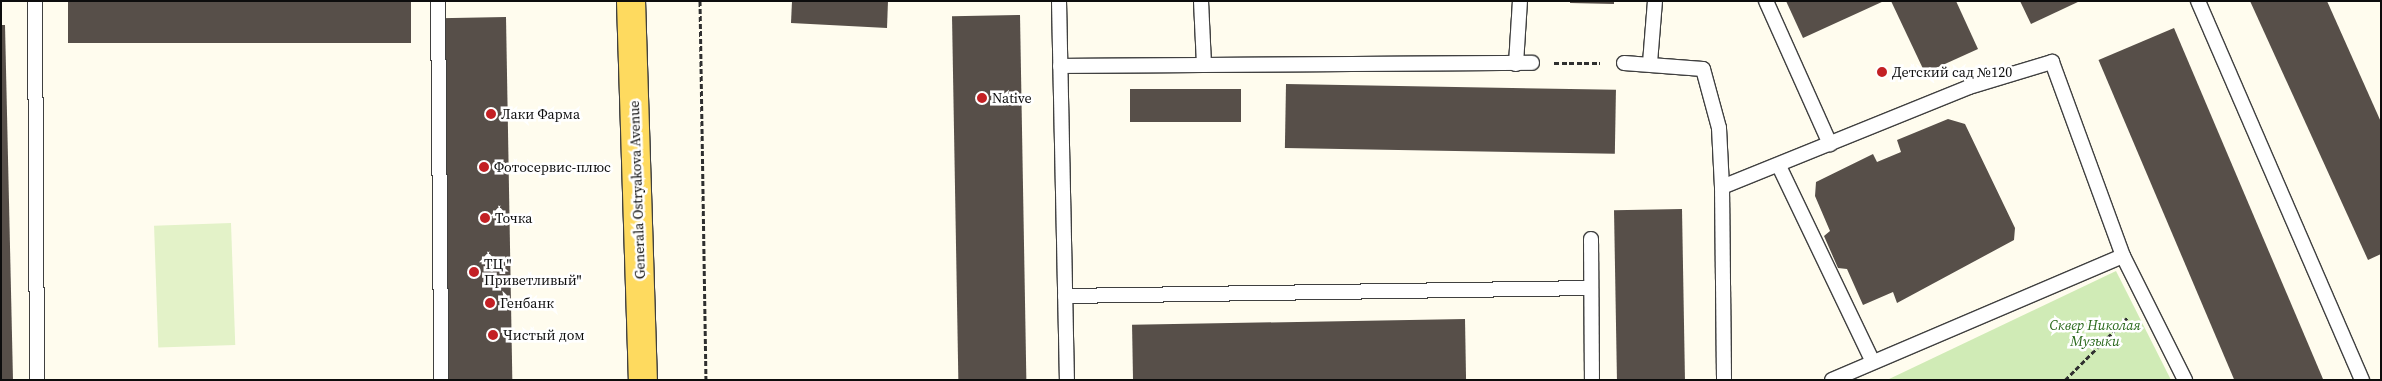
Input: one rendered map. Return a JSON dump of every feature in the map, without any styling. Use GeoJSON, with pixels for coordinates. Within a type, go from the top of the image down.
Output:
{"type":"FeatureCollection","features":[{"type":"Feature","properties":{"kind":"main road","name":"Generala Ostryakova Avenue"},"geometry":{"type":"LineString","coordinates":[[631,1],[643,380]]}},
{"type":"Feature","properties":{"kind":"lane"},"geometry":{"type":"LineString","coordinates":[[35,1],[37,380]]}},
{"type":"Feature","properties":{"kind":"lane"},"geometry":{"type":"LineString","coordinates":[[438,1],[440,380]]}},
{"type":"Feature","properties":{"kind":"lane"},"geometry":{"type":"LineString","coordinates":[[1059,1],[1067,380]]}},
{"type":"Feature","properties":{"kind":"lane"},"geometry":{"type":"LineString","coordinates":[[1201,1],[1204,65]]}},
{"type":"Feature","properties":{"kind":"lane"},"geometry":{"type":"LineString","coordinates":[[1516,64],[1520,1]]}},
{"type":"Feature","properties":{"kind":"lane"},"geometry":{"type":"LineString","coordinates":[[1650,63],[1655,1]]}},
{"type":"Feature","properties":{"kind":"lane"},"geometry":{"type":"LineString","coordinates":[[1766,1],[1830,144]]}},
{"type":"Feature","properties":{"kind":"lane"},"geometry":{"type":"LineString","coordinates":[[2198,1],[2362,380]]}},
{"type":"Feature","properties":{"kind":"lane"},"geometry":{"type":"LineString","coordinates":[[1722,187],[1779,166],[1969,87],[2052,62],[2123,256],[2185,380]]}},
{"type":"Feature","properties":{"kind":"lane"},"geometry":{"type":"LineString","coordinates":[[1060,66],[1532,63]]}},
{"type":"Feature","properties":{"kind":"lane"},"geometry":{"type":"LineString","coordinates":[[1624,63],[1650,63],[1702,69],[1718,128],[1722,187],[1724,380]]}},
{"type":"Feature","properties":{"kind":"lane"},"geometry":{"type":"LineString","coordinates":[[1779,166],[1873,362]]}},
{"type":"Feature","properties":{"kind":"lane"},"geometry":{"type":"LineString","coordinates":[[1591,239],[1592,380]]}},
{"type":"Feature","properties":{"kind":"lane"},"geometry":{"type":"LineString","coordinates":[[1832,380],[2123,256]]}},
{"type":"Feature","properties":{"kind":"lane"},"geometry":{"type":"LineString","coordinates":[[1065,296],[1591,288]]}},
{"type":"Feature","properties":{"kind":"path"},"geometry":{"type":"LineString","coordinates":[[700,1],[706,380]]}},
{"type":"Feature","properties":{"kind":"path"},"geometry":{"type":"LineString","coordinates":[[1532,63],[1624,63]]}},
{"type":"Feature","properties":{"kind":"path"},"geometry":{"type":"LineString","coordinates":[[2065,380],[2145,300]]}},
{"type":"Feature","properties":{"kind":"green space"},"geometry":{"type":"Polygon","coordinates":[[[231,223],[235,345],[158,348],[154,226],[231,223]]]}},
{"type":"Feature","properties":{"kind":"green space","name":"Сквер Николая Музыки"},"geometry":{"type":"Polygon","coordinates":[[[2116,271],[2171,380],[1887,380],[2116,271]]]}},
{"type":"Feature","properties":{"kind":"building"},"geometry":{"type":"Polygon","coordinates":[[[68,1],[411,1],[411,43],[68,43],[68,1]]]}},
{"type":"Feature","properties":{"kind":"building"},"geometry":{"type":"Polygon","coordinates":[[[792,1],[888,1],[887,28],[791,23],[792,1]]]}},
{"type":"Feature","properties":{"kind":"building"},"geometry":{"type":"Polygon","coordinates":[[[1570,1],[1614,1],[1614,4],[1570,3],[1570,1]]]}},
{"type":"Feature","properties":{"kind":"building"},"geometry":{"type":"Polygon","coordinates":[[[1786,1],[1884,1],[1803,38],[1786,1]]]}},
{"type":"Feature","properties":{"kind":"building"},"geometry":{"type":"Polygon","coordinates":[[[1891,1],[1956,1],[1978,49],[1925,73],[1891,1]]]}},
{"type":"Feature","properties":{"kind":"building"},"geometry":{"type":"Polygon","coordinates":[[[2020,1],[2080,1],[2031,24],[2020,1]]]}},
{"type":"Feature","properties":{"kind":"building"},"geometry":{"type":"Polygon","coordinates":[[[2250,1],[2327,1],[2381,122],[2381,254],[2368,260],[2250,1]]]}},
{"type":"Feature","properties":{"kind":"building"},"geometry":{"type":"Polygon","coordinates":[[[1020,15],[1026,380],[958,380],[952,16],[1020,15]]]}},
{"type":"Feature","properties":{"kind":"building"},"geometry":{"type":"Polygon","coordinates":[[[506,17],[512,380],[445,380],[439,18],[506,17]]]}},
{"type":"Feature","properties":{"kind":"building"},"geometry":{"type":"Polygon","coordinates":[[[1,25],[5,25],[13,380],[1,380],[1,25]]]}},
{"type":"Feature","properties":{"kind":"building"},"geometry":{"type":"Polygon","coordinates":[[[2174,28],[2323,380],[2234,380],[2099,60],[2174,28]]]}},
{"type":"Feature","properties":{"kind":"building"},"geometry":{"type":"Polygon","coordinates":[[[1286,84],[1616,90],[1615,154],[1285,148],[1286,84]]]}},
{"type":"Feature","properties":{"kind":"building"},"geometry":{"type":"Polygon","coordinates":[[[1130,89],[1241,89],[1241,122],[1130,122],[1130,89]]]}},
{"type":"Feature","properties":{"kind":"building"},"geometry":{"type":"Polygon","coordinates":[[[1948,119],[1965,124],[2015,228],[2014,240],[1897,303],[1893,292],[1863,305],[1847,269],[1838,268],[1824,236],[1830,231],[1815,196],[1816,182],[1873,154],[1877,162],[1901,152],[1897,140],[1948,119]]]}},
{"type":"Feature","properties":{"kind":"building"},"geometry":{"type":"Polygon","coordinates":[[[1682,209],[1685,380],[1617,380],[1614,210],[1682,209]]]}},
{"type":"Feature","properties":{"kind":"building"},"geometry":{"type":"Polygon","coordinates":[[[1465,319],[1466,380],[1133,380],[1132,325],[1465,319]]]}},
{"type":"Feature","properties":{"kind":"place","name":"Детский сад №120"},"geometry":{"type":"Point","coordinates":[1882,72]}},
{"type":"Feature","properties":{"kind":"place","name":"Native"},"geometry":{"type":"Point","coordinates":[982,98]}},
{"type":"Feature","properties":{"kind":"place","name":"Лаки Фарма"},"geometry":{"type":"Point","coordinates":[491,114]}},
{"type":"Feature","properties":{"kind":"place","name":"Фотосервис-плюс"},"geometry":{"type":"Point","coordinates":[484,167]}},
{"type":"Feature","properties":{"kind":"place","name":"Точка"},"geometry":{"type":"Point","coordinates":[485,218]}},
{"type":"Feature","properties":{"kind":"place","name":"ТЦ \" Приветливый\""},"geometry":{"type":"Point","coordinates":[474,272]}},
{"type":"Feature","properties":{"kind":"place","name":"Генбанк"},"geometry":{"type":"Point","coordinates":[490,303]}},
{"type":"Feature","properties":{"kind":"place","name":"Чистый дом"},"geometry":{"type":"Point","coordinates":[493,335]}}]}
